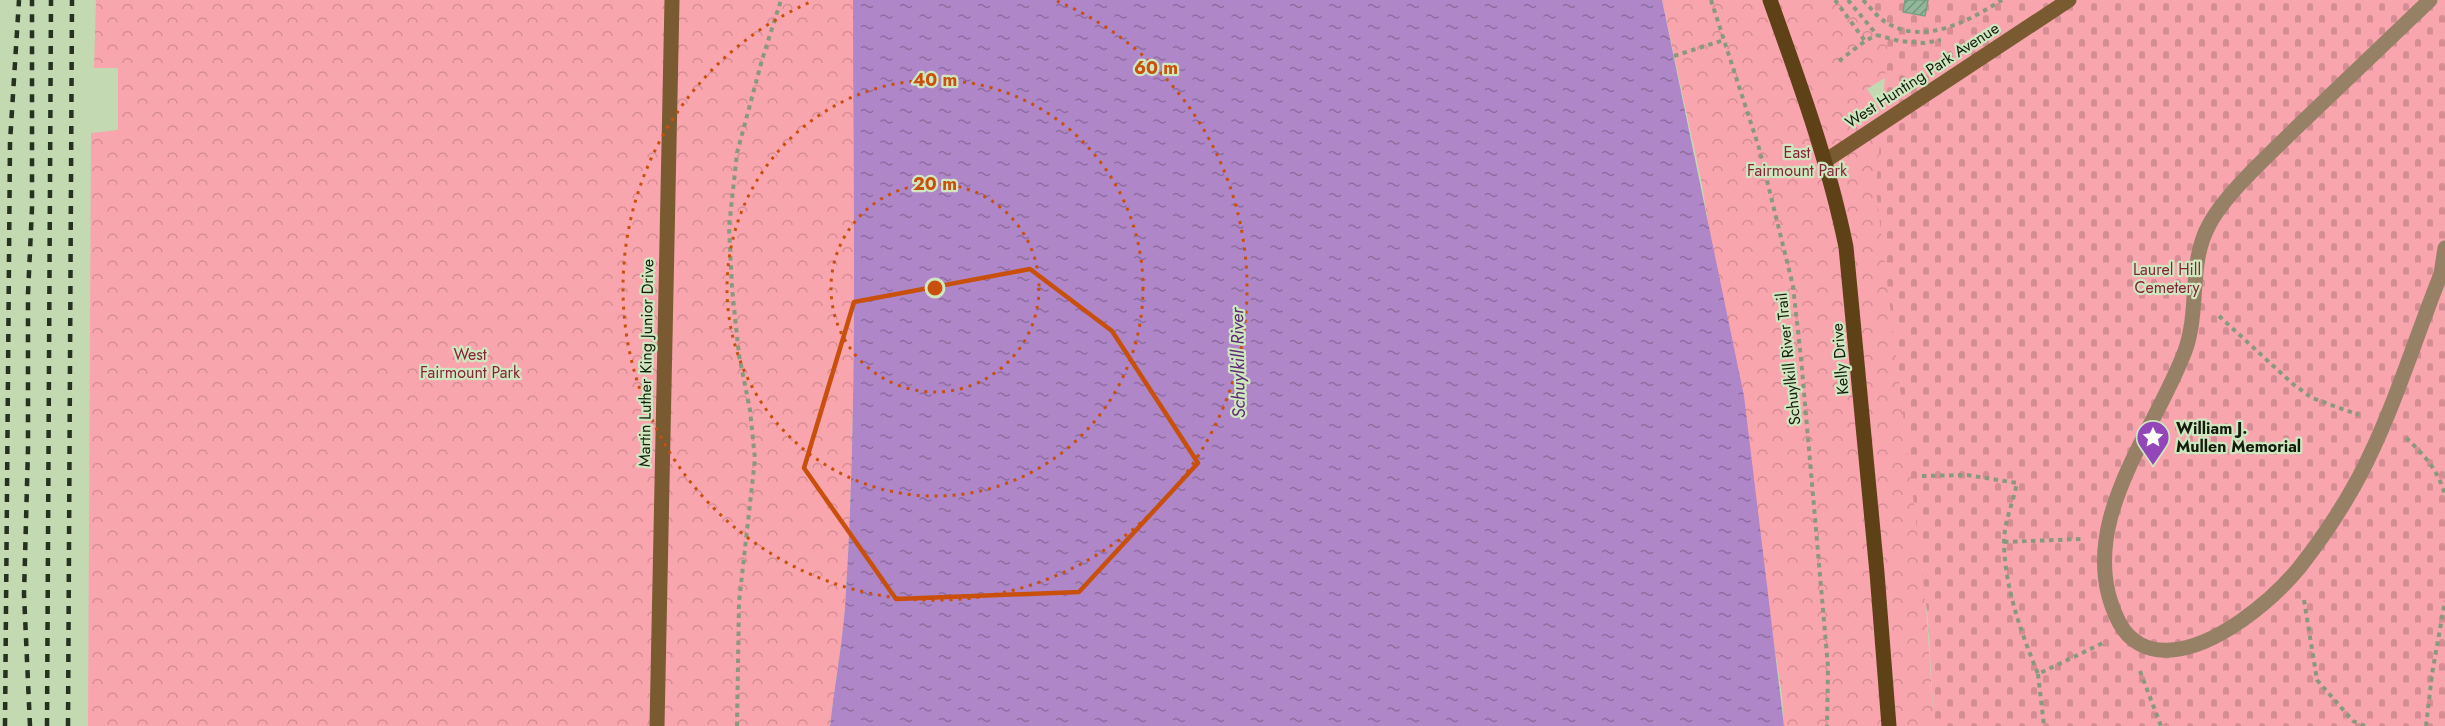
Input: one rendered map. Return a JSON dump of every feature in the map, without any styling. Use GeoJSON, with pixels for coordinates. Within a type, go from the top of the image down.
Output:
{"type":"FeatureCollection","features":[{"type":"Feature","properties":{"kind":"main road","name":"Martin Luther King Junior Drive"},"geometry":{"type":"LineString","coordinates":[[657,726],[672,0]]}},
{"type":"Feature","properties":{"kind":"main road","name":"Kelly Drive"},"geometry":{"type":"LineString","coordinates":[[1770,0],[1838,205],[1852,291],[1889,726]]}},
{"type":"Feature","properties":{"kind":"main road","name":"West Hunting Park Avenue"},"geometry":{"type":"LineString","coordinates":[[1825,161],[2069,0]]}},
{"type":"Feature","properties":{"kind":"lane"},"geometry":{"type":"LineString","coordinates":[[2430,0],[2268,155],[2226,201],[2208,225],[2199,254],[2191,329],[2185,350],[2135,453],[2116,501],[2107,538],[2104,561],[2106,587],[2112,609],[2125,633],[2138,644],[2158,651],[2181,649],[2227,630],[2269,599],[2297,570],[2338,514],[2361,474],[2440,274],[2445,248]]}},
{"type":"Feature","properties":{"kind":"path"},"geometry":{"type":"LineString","coordinates":[[737,726],[740,602],[755,459],[750,410],[739,355],[729,227],[737,153],[781,0]]}},
{"type":"Feature","properties":{"kind":"path","name":"Schuylkill River Trail"},"geometry":{"type":"LineString","coordinates":[[1711,0],[1759,148],[1792,286],[1801,358],[1827,655],[1827,726]]}},
{"type":"Feature","properties":{"kind":"path"},"geometry":{"type":"LineString","coordinates":[[1835,0],[1865,41]]}},
{"type":"Feature","properties":{"kind":"path"},"geometry":{"type":"LineString","coordinates":[[1848,0],[1877,35],[1899,41],[1924,43],[1941,40]]}},
{"type":"Feature","properties":{"kind":"path"},"geometry":{"type":"LineString","coordinates":[[1863,0],[1874,13],[1889,24],[1901,28],[1924,30],[1956,26],[2002,0]]}},
{"type":"Feature","properties":{"kind":"path"},"geometry":{"type":"LineString","coordinates":[[1839,61],[1865,41],[1877,35]]}},
{"type":"Feature","properties":{"kind":"path"},"geometry":{"type":"LineString","coordinates":[[1674,56],[1724,40]]}},
{"type":"Feature","properties":{"kind":"path"},"geometry":{"type":"LineString","coordinates":[[2212,310],[2293,384],[2312,398],[2383,423],[2401,433],[2421,451],[2442,483],[2445,496]]}},
{"type":"Feature","properties":{"kind":"path"},"geometry":{"type":"LineString","coordinates":[[1923,476],[1966,475],[2017,483],[2007,517],[2004,542],[2015,617],[2038,674],[2044,726]]}},
{"type":"Feature","properties":{"kind":"path"},"geometry":{"type":"LineString","coordinates":[[2004,542],[2107,538]]}},
{"type":"Feature","properties":{"kind":"path"},"geometry":{"type":"LineString","coordinates":[[2297,570],[2309,622],[2317,680],[2353,721],[2365,726]]}},
{"type":"Feature","properties":{"kind":"path"},"geometry":{"type":"LineString","coordinates":[[2426,726],[2432,674],[2445,601]]}},
{"type":"Feature","properties":{"kind":"path"},"geometry":{"type":"LineString","coordinates":[[2038,674],[2125,633]]}},
{"type":"Feature","properties":{"kind":"path"},"geometry":{"type":"LineString","coordinates":[[2138,644],[2135,659],[2161,726]]}},
{"type":"Feature","properties":{"kind":"highlighted area"},"geometry":{"type":"Polygon","coordinates":[[[1030,269],[1112,331],[1198,463],[1079,592],[896,599],[804,468],[854,302],[1030,269]]]}},
{"type":"Feature","properties":{"kind":"green space","name":"West Fairmount Park"},"geometry":{"type":"Polygon","coordinates":[[[96,0],[853,0],[854,296],[850,517],[845,608],[830,726],[88,726],[91,133],[118,130],[118,68],[94,68],[96,0]]]}},
{"type":"Feature","properties":{"kind":"green space","name":"East Fairmount Park"},"geometry":{"type":"Polygon","coordinates":[[[1662,0],[1856,0],[1939,44],[1867,89],[1910,154],[1923,560],[1934,726],[1784,726],[1782,695],[1702,184],[1662,0]]]}},
{"type":"Feature","properties":{"kind":"green space","name":"Laurel Hill Cemetery"},"geometry":{"type":"Polygon","coordinates":[[[1854,0],[2445,0],[2445,726],[1934,726],[1928,620],[1876,190],[1888,36],[1854,0]]]}},
{"type":"Feature","properties":{"kind":"water","name":"Schuylkill River"},"geometry":{"type":"Polygon","coordinates":[[[853,0],[1662,0],[1744,396],[1784,726],[830,726],[845,608],[850,517],[854,296],[853,0]]]}},
{"type":"Feature","properties":{"kind":"building"},"geometry":{"type":"Polygon","coordinates":[[[1905,0],[1928,0],[1925,16],[1903,12],[1905,0]]]}},
{"type":"Feature","properties":{"kind":"railway"},"geometry":{"type":"LineString","coordinates":[[5,726],[10,142],[19,0]]}},
{"type":"Feature","properties":{"kind":"railway"},"geometry":{"type":"LineString","coordinates":[[30,726],[24,594],[28,449],[28,294],[32,208],[32,0]]}},
{"type":"Feature","properties":{"kind":"railway"},"geometry":{"type":"LineString","coordinates":[[47,726],[51,0]]}},
{"type":"Feature","properties":{"kind":"railway"},"geometry":{"type":"LineString","coordinates":[[68,726],[72,0]]}},
{"type":"Feature","properties":{"kind":"place","name":"William J. Mullen Memorial"},"geometry":{"type":"Point","coordinates":[2153,466]}}]}
